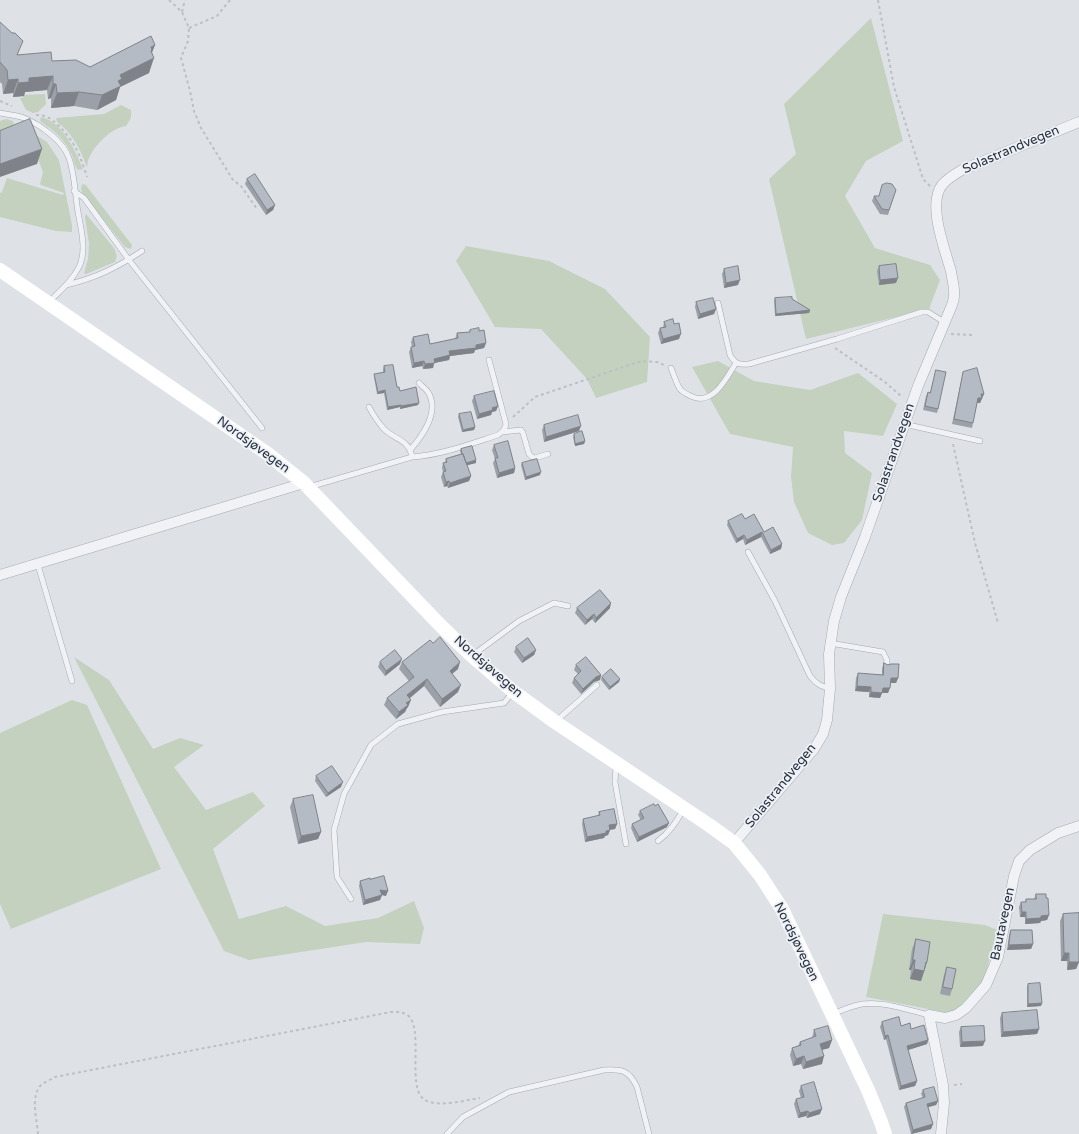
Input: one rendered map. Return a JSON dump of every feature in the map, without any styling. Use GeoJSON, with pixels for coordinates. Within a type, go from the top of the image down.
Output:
{"type":"FeatureCollection","features":[{"type":"Feature","properties":{"kind":"street","name":"Solastrandvegen"},"geometry":{"type":"LineString","coordinates":[[734,843],[814,749],[827,720],[830,706],[829,654],[834,621],[918,386],[952,305],[954,284],[938,220],[936,207],[937,194],[949,177],[962,170],[1079,122]]}},
{"type":"Feature","properties":{"kind":"street","name":"Nordsjøvegen"},"geometry":{"type":"LineString","coordinates":[[0,270],[49,302],[263,450],[304,484],[440,625],[472,656],[514,692],[555,722],[734,843],[760,875],[782,909],[868,1090],[881,1122],[884,1134]]}},
{"type":"Feature","properties":{"kind":"street"},"geometry":{"type":"LineString","coordinates":[[0,575],[38,565],[304,484]]}},
{"type":"Feature","properties":{"kind":"street","name":"Bautavegen"},"geometry":{"type":"LineString","coordinates":[[929,1015],[945,1018],[956,1015],[966,1008],[986,985],[998,957],[1014,876],[1019,861],[1030,850],[1058,833],[1079,826]]}},
{"type":"Feature","properties":{"kind":"street"},"geometry":{"type":"LineString","coordinates":[[929,1015],[943,1085],[944,1102],[941,1134]]}},
{"type":"Feature","properties":{"kind":"lane"},"geometry":{"type":"LineString","coordinates":[[0,113],[23,118],[45,129],[58,141],[68,157],[74,181],[74,191],[82,236],[82,252],[80,266],[66,285],[49,302]]}},
{"type":"Feature","properties":{"kind":"lane"},"geometry":{"type":"LineString","coordinates":[[74,191],[84,198],[129,260],[262,428]]}},
{"type":"Feature","properties":{"kind":"lane"},"geometry":{"type":"LineString","coordinates":[[66,285],[82,281],[114,269],[142,251]]}},
{"type":"Feature","properties":{"kind":"lane"},"geometry":{"type":"LineString","coordinates":[[718,303],[730,355],[736,363],[741,365],[826,342],[922,312],[928,312],[944,322]]}},
{"type":"Feature","properties":{"kind":"lane"},"geometry":{"type":"LineString","coordinates":[[304,484],[316,485],[412,457],[426,456],[462,447],[498,435],[505,428],[506,424],[489,360]]}},
{"type":"Feature","properties":{"kind":"lane"},"geometry":{"type":"LineString","coordinates":[[671,368],[680,389],[686,394],[696,398],[704,398],[711,396],[718,389],[736,363]]}},
{"type":"Feature","properties":{"kind":"lane"},"geometry":{"type":"LineString","coordinates":[[411,449],[420,439],[425,430],[432,408],[428,392],[419,383]]}},
{"type":"Feature","properties":{"kind":"lane"},"geometry":{"type":"LineString","coordinates":[[369,408],[383,428],[411,449],[412,457]]}},
{"type":"Feature","properties":{"kind":"lane"},"geometry":{"type":"LineString","coordinates":[[904,424],[980,441]]}},
{"type":"Feature","properties":{"kind":"lane"},"geometry":{"type":"LineString","coordinates":[[502,432],[521,430],[529,454],[532,457],[535,458],[548,454]]}},
{"type":"Feature","properties":{"kind":"lane"},"geometry":{"type":"LineString","coordinates":[[748,552],[775,601],[810,676],[814,682],[830,689]]}},
{"type":"Feature","properties":{"kind":"lane"},"geometry":{"type":"LineString","coordinates":[[38,565],[72,681]]}},
{"type":"Feature","properties":{"kind":"lane"},"geometry":{"type":"LineString","coordinates":[[472,656],[519,621],[554,603],[568,606]]}},
{"type":"Feature","properties":{"kind":"lane"},"geometry":{"type":"LineString","coordinates":[[830,643],[883,652],[887,660],[886,666]]}},
{"type":"Feature","properties":{"kind":"lane"},"geometry":{"type":"LineString","coordinates":[[555,722],[597,686]]}},
{"type":"Feature","properties":{"kind":"lane"},"geometry":{"type":"LineString","coordinates":[[351,899],[337,877],[334,830],[344,794],[371,745],[398,724],[442,712],[504,703],[514,692]]}},
{"type":"Feature","properties":{"kind":"lane"},"geometry":{"type":"LineString","coordinates":[[616,763],[615,782],[626,844]]}},
{"type":"Feature","properties":{"kind":"lane"},"geometry":{"type":"LineString","coordinates":[[658,841],[668,834],[684,808]]}},
{"type":"Feature","properties":{"kind":"lane"},"geometry":{"type":"LineString","coordinates":[[832,1014],[849,1007],[873,1003],[929,1015]]}},
{"type":"Feature","properties":{"kind":"lane"},"geometry":{"type":"LineString","coordinates":[[447,1134],[463,1117],[510,1092],[604,1070],[614,1070],[625,1071],[634,1080],[649,1134]]}},
{"type":"Feature","properties":{"kind":"path"},"geometry":{"type":"LineString","coordinates":[[169,0],[182,12],[189,28],[188,41],[181,58],[194,111],[201,128],[233,180],[241,186],[258,209]]}},
{"type":"Feature","properties":{"kind":"path"},"geometry":{"type":"LineString","coordinates":[[182,12],[185,0]]}},
{"type":"Feature","properties":{"kind":"path"},"geometry":{"type":"LineString","coordinates":[[189,28],[217,16],[230,0]]}},
{"type":"Feature","properties":{"kind":"path"},"geometry":{"type":"LineString","coordinates":[[878,0],[894,87],[923,180],[937,194]]}},
{"type":"Feature","properties":{"kind":"path"},"geometry":{"type":"LineString","coordinates":[[938,336],[952,334],[974,335]]}},
{"type":"Feature","properties":{"kind":"path"},"geometry":{"type":"LineString","coordinates":[[826,342],[885,382],[898,394]]}},
{"type":"Feature","properties":{"kind":"path"},"geometry":{"type":"LineString","coordinates":[[506,424],[535,397],[642,361],[657,362],[671,368]]}},
{"type":"Feature","properties":{"kind":"path"},"geometry":{"type":"LineString","coordinates":[[951,435],[975,543],[998,623]]}},
{"type":"Feature","properties":{"kind":"path"},"geometry":{"type":"LineString","coordinates":[[38,1134],[35,1100],[38,1089],[43,1084],[55,1077],[391,1012],[401,1012],[407,1015],[412,1021],[415,1034],[417,1084],[420,1094],[425,1100],[436,1103],[452,1103],[481,1097]]}},
{"type":"Feature","properties":{"kind":"green space"},"geometry":{"type":"Polygon","coordinates":[[[871,18],[903,141],[866,161],[845,196],[875,248],[930,265],[940,280],[929,309],[806,339],[769,179],[796,154],[784,104],[871,18]]]}},
{"type":"Feature","properties":{"kind":"green space"},"geometry":{"type":"Polygon","coordinates":[[[45,94],[46,104],[38,112],[33,113],[26,110],[20,98],[23,98],[23,95],[45,94]]]}},
{"type":"Feature","properties":{"kind":"green space"},"geometry":{"type":"Polygon","coordinates":[[[121,105],[131,110],[129,122],[126,126],[120,127],[109,134],[99,143],[88,159],[87,167],[72,136],[57,122],[56,118],[104,114],[121,105]]]}},
{"type":"Feature","properties":{"kind":"green space"},"geometry":{"type":"Polygon","coordinates":[[[41,117],[49,120],[62,131],[72,146],[83,169],[78,170],[72,155],[63,140],[41,122],[41,117]]]}},
{"type":"Feature","properties":{"kind":"green space"},"geometry":{"type":"Polygon","coordinates":[[[6,119],[13,121],[16,131],[2,138],[0,121],[6,119]]]}},
{"type":"Feature","properties":{"kind":"green space"},"geometry":{"type":"Polygon","coordinates":[[[28,130],[47,142],[59,160],[72,225],[72,232],[56,231],[0,217],[0,193],[2,192],[7,178],[63,195],[64,193],[40,184],[43,172],[27,131],[28,130]]]}},
{"type":"Feature","properties":{"kind":"green space"},"geometry":{"type":"Polygon","coordinates":[[[82,184],[86,185],[132,245],[131,249],[125,247],[83,194],[81,189],[82,184]]]}},
{"type":"Feature","properties":{"kind":"green space"},"geometry":{"type":"Polygon","coordinates":[[[86,214],[114,248],[117,256],[115,262],[86,274],[84,273],[88,259],[89,244],[85,217],[86,214]]]}},
{"type":"Feature","properties":{"kind":"green space"},"geometry":{"type":"Polygon","coordinates":[[[466,246],[549,261],[605,289],[650,337],[647,382],[596,398],[587,379],[541,329],[495,327],[456,261],[466,246]]]}},
{"type":"Feature","properties":{"kind":"green space"},"geometry":{"type":"Polygon","coordinates":[[[718,361],[754,381],[810,390],[858,373],[897,404],[883,436],[844,431],[845,453],[872,473],[862,520],[844,543],[832,545],[808,533],[794,502],[791,477],[793,447],[730,434],[692,367],[718,361]]]}},
{"type":"Feature","properties":{"kind":"green space"},"geometry":{"type":"Polygon","coordinates":[[[74,657],[109,680],[153,749],[180,738],[204,745],[174,767],[206,810],[253,792],[265,806],[213,849],[239,919],[286,906],[325,926],[378,918],[414,901],[424,928],[420,944],[366,942],[249,960],[224,951],[74,657]]]}},
{"type":"Feature","properties":{"kind":"green space"},"geometry":{"type":"Polygon","coordinates":[[[72,700],[87,705],[161,869],[11,929],[0,904],[0,733],[72,700]]]}},
{"type":"Feature","properties":{"kind":"green space"},"geometry":{"type":"Polygon","coordinates":[[[883,914],[985,925],[997,930],[986,973],[981,984],[956,1010],[949,1013],[866,997],[883,914]]]}},
{"type":"Feature","properties":{"kind":"building"},"geometry":{"type":"Polygon","coordinates":[[[0,22],[23,41],[17,55],[51,52],[52,61],[76,60],[90,67],[151,36],[155,45],[151,47],[154,58],[120,75],[122,79],[118,81],[121,86],[102,95],[79,92],[57,93],[56,84],[53,84],[53,76],[29,78],[29,82],[18,83],[18,79],[8,80],[7,70],[0,62],[0,22]]]}},
{"type":"Feature","properties":{"kind":"building"},"geometry":{"type":"Polygon","coordinates":[[[30,119],[42,149],[0,164],[0,131],[30,119]]]}},
{"type":"Feature","properties":{"kind":"building"},"geometry":{"type":"Polygon","coordinates":[[[255,174],[275,205],[267,210],[247,179],[255,174]]]}},
{"type":"Feature","properties":{"kind":"building"},"geometry":{"type":"Polygon","coordinates":[[[887,183],[892,184],[896,190],[889,210],[882,209],[874,196],[879,196],[882,185],[887,183]]]}},
{"type":"Feature","properties":{"kind":"building"},"geometry":{"type":"Polygon","coordinates":[[[896,264],[898,278],[880,280],[879,266],[896,264]]]}},
{"type":"Feature","properties":{"kind":"building"},"geometry":{"type":"Polygon","coordinates":[[[738,266],[740,280],[726,283],[724,269],[738,266]]]}},
{"type":"Feature","properties":{"kind":"building"},"geometry":{"type":"Polygon","coordinates":[[[792,297],[792,299],[810,310],[776,314],[775,298],[792,297]]]}},
{"type":"Feature","properties":{"kind":"building"},"geometry":{"type":"Polygon","coordinates":[[[713,298],[716,309],[700,314],[696,302],[713,298]]]}},
{"type":"Feature","properties":{"kind":"building"},"geometry":{"type":"Polygon","coordinates":[[[673,319],[674,324],[679,323],[681,334],[663,339],[660,328],[666,327],[664,322],[673,319]]]}},
{"type":"Feature","properties":{"kind":"building"},"geometry":{"type":"Polygon","coordinates":[[[479,328],[479,331],[484,330],[486,343],[476,345],[476,348],[449,351],[450,355],[434,359],[435,363],[425,364],[424,361],[414,363],[411,347],[415,346],[413,337],[428,334],[430,344],[458,338],[457,333],[470,332],[470,330],[479,328]]]}},
{"type":"Feature","properties":{"kind":"building"},"geometry":{"type":"Polygon","coordinates":[[[393,365],[397,387],[399,387],[400,391],[416,387],[419,403],[388,407],[385,390],[378,392],[374,374],[385,372],[384,366],[393,365]]]}},
{"type":"Feature","properties":{"kind":"building"},"geometry":{"type":"Polygon","coordinates":[[[977,368],[984,394],[981,394],[982,398],[978,398],[973,423],[954,419],[963,372],[977,368]]]}},
{"type":"Feature","properties":{"kind":"building"},"geometry":{"type":"Polygon","coordinates":[[[936,370],[946,372],[938,409],[925,406],[928,392],[930,393],[936,370]]]}},
{"type":"Feature","properties":{"kind":"building"},"geometry":{"type":"Polygon","coordinates":[[[494,391],[498,406],[492,408],[493,410],[479,414],[474,396],[494,391]]]}},
{"type":"Feature","properties":{"kind":"building"},"geometry":{"type":"Polygon","coordinates":[[[471,412],[475,427],[463,430],[459,414],[471,412]]]}},
{"type":"Feature","properties":{"kind":"building"},"geometry":{"type":"Polygon","coordinates":[[[578,415],[581,426],[546,437],[544,425],[578,415]]]}},
{"type":"Feature","properties":{"kind":"building"},"geometry":{"type":"Polygon","coordinates":[[[582,431],[585,441],[575,444],[574,434],[582,431]]]}},
{"type":"Feature","properties":{"kind":"building"},"geometry":{"type":"Polygon","coordinates":[[[508,441],[515,468],[499,473],[495,458],[498,458],[494,445],[508,441]]]}},
{"type":"Feature","properties":{"kind":"building"},"geometry":{"type":"Polygon","coordinates":[[[472,446],[476,460],[466,463],[461,449],[472,446]]]}},
{"type":"Feature","properties":{"kind":"building"},"geometry":{"type":"Polygon","coordinates":[[[463,454],[471,476],[450,483],[449,481],[446,482],[443,472],[446,471],[443,463],[447,462],[446,459],[463,454]]]}},
{"type":"Feature","properties":{"kind":"building"},"geometry":{"type":"Polygon","coordinates":[[[537,459],[541,472],[526,477],[522,463],[537,459]]]}},
{"type":"Feature","properties":{"kind":"building"},"geometry":{"type":"Polygon","coordinates":[[[742,514],[745,519],[754,514],[764,532],[773,527],[782,544],[771,550],[762,532],[747,540],[744,535],[737,539],[728,521],[742,514]]]}},
{"type":"Feature","properties":{"kind":"building"},"geometry":{"type":"Polygon","coordinates":[[[600,590],[611,603],[596,618],[594,614],[587,620],[577,608],[600,590]]]}},
{"type":"Feature","properties":{"kind":"building"},"geometry":{"type":"Polygon","coordinates":[[[440,637],[460,662],[450,671],[461,685],[442,699],[427,679],[407,695],[411,700],[406,703],[408,705],[399,712],[387,698],[414,677],[402,662],[430,640],[433,643],[440,637]]]}},
{"type":"Feature","properties":{"kind":"building"},"geometry":{"type":"Polygon","coordinates":[[[528,638],[536,650],[524,658],[516,647],[528,638]]]}},
{"type":"Feature","properties":{"kind":"building"},"geometry":{"type":"Polygon","coordinates":[[[395,650],[402,659],[386,671],[380,662],[395,650]]]}},
{"type":"Feature","properties":{"kind":"building"},"geometry":{"type":"Polygon","coordinates":[[[586,657],[601,675],[596,677],[583,689],[574,678],[581,671],[576,665],[586,657]]]}},
{"type":"Feature","properties":{"kind":"building"},"geometry":{"type":"Polygon","coordinates":[[[884,663],[888,665],[899,664],[898,678],[891,678],[890,688],[883,688],[882,693],[871,692],[871,687],[857,686],[858,673],[883,675],[884,663]]]}},
{"type":"Feature","properties":{"kind":"building"},"geometry":{"type":"Polygon","coordinates":[[[611,669],[620,679],[610,687],[602,677],[611,669]]]}},
{"type":"Feature","properties":{"kind":"building"},"geometry":{"type":"Polygon","coordinates":[[[332,766],[343,782],[328,793],[316,776],[332,766]]]}},
{"type":"Feature","properties":{"kind":"building"},"geometry":{"type":"Polygon","coordinates":[[[313,795],[321,832],[301,836],[293,799],[313,795]]]}},
{"type":"Feature","properties":{"kind":"building"},"geometry":{"type":"Polygon","coordinates":[[[654,804],[655,806],[658,804],[669,823],[639,837],[632,824],[644,818],[640,811],[654,804]]]}},
{"type":"Feature","properties":{"kind":"building"},"geometry":{"type":"Polygon","coordinates":[[[614,809],[617,824],[609,825],[610,830],[606,831],[606,833],[587,837],[583,819],[600,815],[599,812],[614,809]]]}},
{"type":"Feature","properties":{"kind":"building"},"geometry":{"type":"Polygon","coordinates":[[[384,876],[388,891],[380,890],[382,895],[365,900],[360,881],[384,876]]]}},
{"type":"Feature","properties":{"kind":"building"},"geometry":{"type":"Polygon","coordinates":[[[1036,894],[1046,894],[1046,898],[1048,898],[1049,915],[1041,916],[1041,918],[1026,919],[1026,912],[1022,912],[1021,902],[1026,902],[1026,899],[1036,899],[1036,894]]]}},
{"type":"Feature","properties":{"kind":"building"},"geometry":{"type":"Polygon","coordinates":[[[1079,913],[1079,962],[1069,962],[1069,953],[1064,953],[1063,914],[1079,913]]]}},
{"type":"Feature","properties":{"kind":"building"},"geometry":{"type":"Polygon","coordinates":[[[1011,930],[1032,930],[1033,944],[1009,945],[1011,930]]]}},
{"type":"Feature","properties":{"kind":"building"},"geometry":{"type":"Polygon","coordinates":[[[916,939],[930,942],[924,971],[914,969],[915,960],[913,960],[916,939]]]}},
{"type":"Feature","properties":{"kind":"building"},"geometry":{"type":"Polygon","coordinates":[[[947,967],[956,969],[952,989],[943,987],[947,967]]]}},
{"type":"Feature","properties":{"kind":"building"},"geometry":{"type":"Polygon","coordinates":[[[1040,983],[1042,1003],[1028,1004],[1028,984],[1040,983]]]}},
{"type":"Feature","properties":{"kind":"building"},"geometry":{"type":"Polygon","coordinates":[[[1037,1010],[1039,1029],[1003,1032],[1002,1013],[1037,1010]]]}},
{"type":"Feature","properties":{"kind":"building"},"geometry":{"type":"Polygon","coordinates":[[[899,1017],[901,1026],[910,1023],[911,1029],[924,1025],[928,1040],[907,1046],[917,1081],[901,1086],[888,1035],[885,1036],[882,1022],[899,1017]]]}},
{"type":"Feature","properties":{"kind":"building"},"geometry":{"type":"Polygon","coordinates":[[[828,1026],[832,1040],[820,1044],[824,1056],[806,1062],[804,1056],[796,1059],[792,1048],[801,1045],[800,1042],[816,1036],[814,1030],[828,1026]]]}},
{"type":"Feature","properties":{"kind":"building"},"geometry":{"type":"Polygon","coordinates":[[[984,1026],[985,1041],[962,1042],[961,1027],[984,1026]]]}},
{"type":"Feature","properties":{"kind":"building"},"geometry":{"type":"Polygon","coordinates":[[[814,1082],[822,1109],[809,1113],[808,1111],[800,1113],[796,1099],[804,1097],[801,1086],[814,1082]]]}},
{"type":"Feature","properties":{"kind":"building"},"geometry":{"type":"Polygon","coordinates":[[[934,1087],[938,1101],[927,1104],[933,1124],[913,1130],[906,1103],[925,1097],[923,1090],[934,1087]]]}}]}
